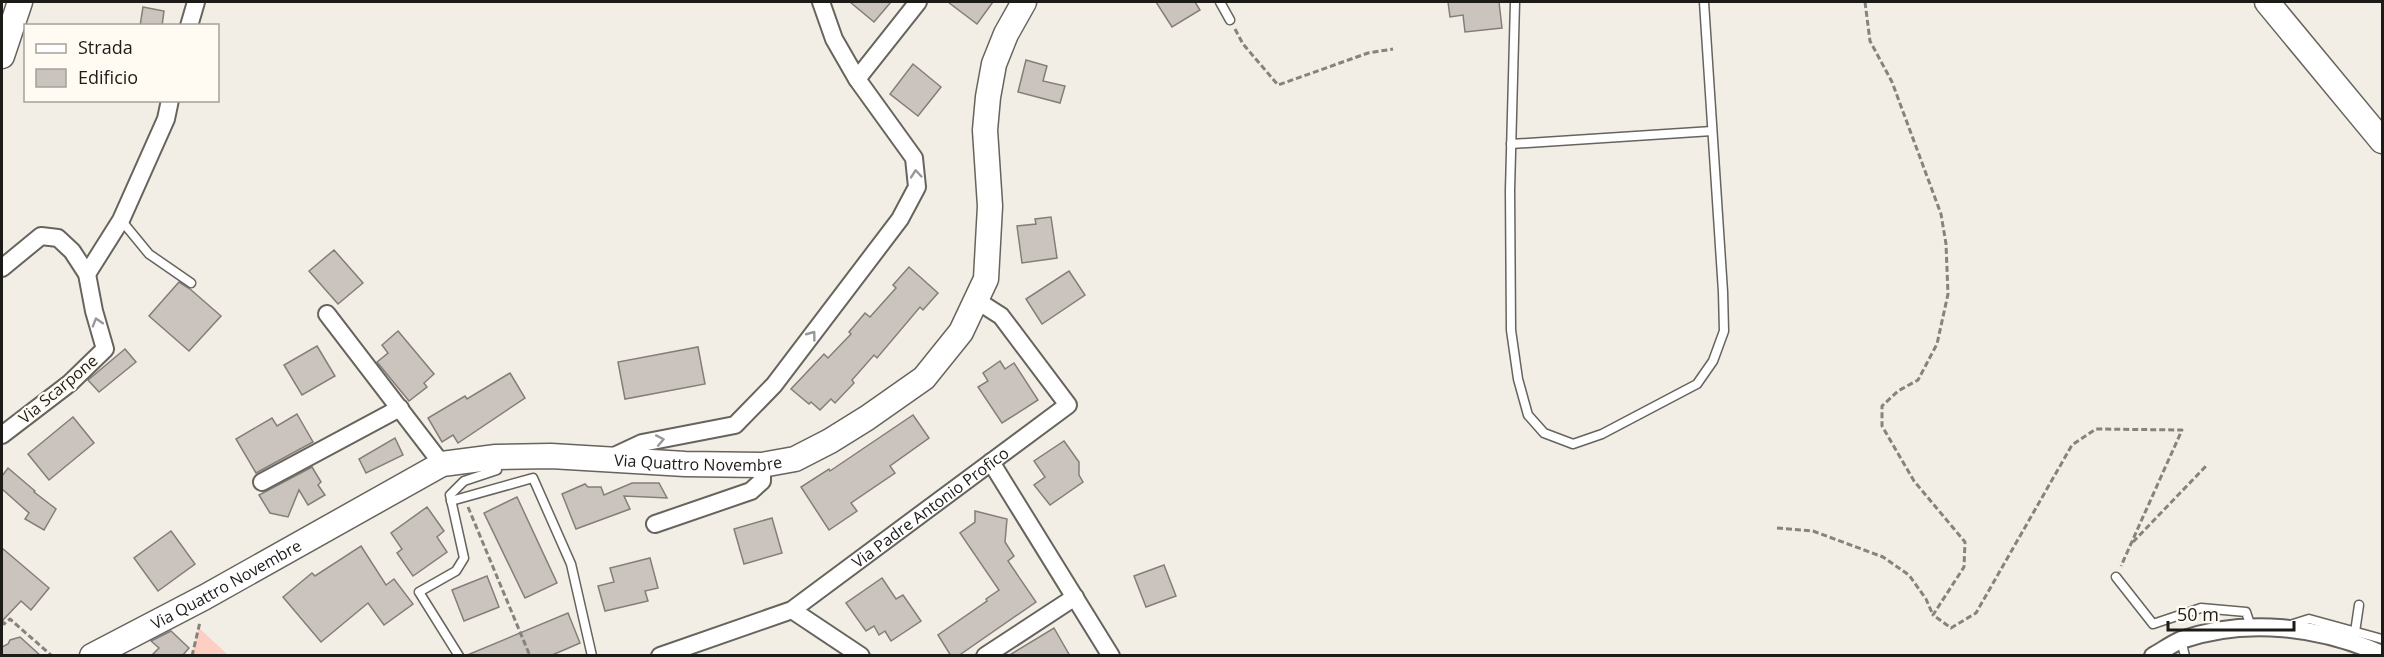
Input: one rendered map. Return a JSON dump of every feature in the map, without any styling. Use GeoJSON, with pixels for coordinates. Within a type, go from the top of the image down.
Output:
{"type":"FeatureCollection","features":[{"type":"Feature","properties":{"kind":"main road"},"geometry":{"type":"LineString","coordinates":[[2,56],[20,2]]}},
{"type":"Feature","properties":{"kind":"main road","name":"Via Quattro Novembre"},"geometry":{"type":"LineString","coordinates":[[92,656],[201,599],[442,464],[496,457],[551,456],[724,466],[762,465],[795,459],[830,441],[924,378],[961,333],[986,279],[990,206],[985,130],[988,97],[998,54],[1024,2]]}},
{"type":"Feature","properties":{"kind":"main road"},"geometry":{"type":"LineString","coordinates":[[2267,2],[2382,141]]}},
{"type":"Feature","properties":{"kind":"street"},"geometry":{"type":"LineString","coordinates":[[190,24],[196,2]]}},
{"type":"Feature","properties":{"kind":"street"},"geometry":{"type":"LineString","coordinates":[[606,460],[642,443],[735,424],[774,385],[900,219],[917,188],[914,158],[857,79],[834,39],[821,2]]}},
{"type":"Feature","properties":{"kind":"street"},"geometry":{"type":"LineString","coordinates":[[857,79],[918,2]]}},
{"type":"Feature","properties":{"kind":"street"},"geometry":{"type":"LineString","coordinates":[[87,273],[121,220],[166,118],[170,102]]}},
{"type":"Feature","properties":{"kind":"street","name":"Via Scarpone"},"geometry":{"type":"LineString","coordinates":[[2,268],[41,236],[58,238],[72,251],[87,273],[94,311],[105,349],[70,384],[2,435]]}},
{"type":"Feature","properties":{"kind":"street","name":"Via Padre Antonio Profico"},"geometry":{"type":"LineString","coordinates":[[660,656],[792,610],[1068,405],[1002,316],[976,300]]}},
{"type":"Feature","properties":{"kind":"street"},"geometry":{"type":"LineString","coordinates":[[327,314],[442,464]]}},
{"type":"Feature","properties":{"kind":"street"},"geometry":{"type":"LineString","coordinates":[[262,482],[400,408]]}},
{"type":"Feature","properties":{"kind":"street"},"geometry":{"type":"LineString","coordinates":[[991,462],[1112,656]]}},
{"type":"Feature","properties":{"kind":"street"},"geometry":{"type":"LineString","coordinates":[[655,524],[752,491],[762,481],[762,465]]}},
{"type":"Feature","properties":{"kind":"street"},"geometry":{"type":"LineString","coordinates":[[985,656],[1075,597]]}},
{"type":"Feature","properties":{"kind":"street"},"geometry":{"type":"LineString","coordinates":[[792,610],[861,656]]}},
{"type":"Feature","properties":{"kind":"street"},"geometry":{"type":"LineString","coordinates":[[2153,656],[2183,648],[2237,628],[2252,627],[2284,627],[2354,641],[2382,654]]}},
{"type":"Feature","properties":{"kind":"lane"},"geometry":{"type":"LineString","coordinates":[[1220,2],[1230,20]]}},
{"type":"Feature","properties":{"kind":"lane"},"geometry":{"type":"LineString","coordinates":[[1515,2],[1510,190],[1511,330],[1518,379],[1528,416],[1544,433],[1572,444],[1602,434],[1697,384],[1713,361],[1724,331],[1704,2]]}},
{"type":"Feature","properties":{"kind":"lane"},"geometry":{"type":"LineString","coordinates":[[1511,144],[1712,131]]}},
{"type":"Feature","properties":{"kind":"lane"},"geometry":{"type":"LineString","coordinates":[[121,220],[149,255],[191,283]]}},
{"type":"Feature","properties":{"kind":"lane"},"geometry":{"type":"LineString","coordinates":[[459,656],[419,592],[456,571],[464,558],[450,495],[464,481],[498,470],[496,457]]}},
{"type":"Feature","properties":{"kind":"lane"},"geometry":{"type":"LineString","coordinates":[[451,501],[533,478],[571,564],[592,656]]}},
{"type":"Feature","properties":{"kind":"lane"},"geometry":{"type":"LineString","coordinates":[[2116,577],[2153,624],[2201,608],[2246,612],[2252,627]]}},
{"type":"Feature","properties":{"kind":"lane"},"geometry":{"type":"LineString","coordinates":[[2355,632],[2359,605]]}},
{"type":"Feature","properties":{"kind":"lane"},"geometry":{"type":"LineString","coordinates":[[2284,627],[2309,619],[2382,639]]}},
{"type":"Feature","properties":{"kind":"path"},"geometry":{"type":"LineString","coordinates":[[1865,2],[1870,41],[1892,82],[1914,138],[1941,214],[1946,244],[1948,294],[1937,344],[1918,380],[1898,391],[1882,406],[1882,426],[1914,481],[1965,542],[1964,567],[1933,615]]}},
{"type":"Feature","properties":{"kind":"path"},"geometry":{"type":"LineString","coordinates":[[1230,20],[1243,45],[1278,86],[1368,53],[1393,49]]}},
{"type":"Feature","properties":{"kind":"path"},"geometry":{"type":"LineString","coordinates":[[1778,528],[1813,531],[1883,557],[1909,575],[1926,599],[1933,615],[1951,628],[1976,613],[2072,445],[2096,429],[2182,430],[2116,577]]}},
{"type":"Feature","properties":{"kind":"path"},"geometry":{"type":"LineString","coordinates":[[2130,546],[2207,465]]}},
{"type":"Feature","properties":{"kind":"path"},"geometry":{"type":"LineString","coordinates":[[472,516],[530,656]]}},
{"type":"Feature","properties":{"kind":"path"},"geometry":{"type":"LineString","coordinates":[[192,656],[199,628],[201,599]]}},
{"type":"Feature","properties":{"kind":"path"},"geometry":{"type":"LineString","coordinates":[[2,621],[4,624],[10,619],[52,656]]}},
{"type":"Feature","properties":{"kind":"shaded area"},"geometry":{"type":"Polygon","coordinates":[[[199,628],[228,655],[192,655],[199,628]]]}},
{"type":"Feature","properties":{"kind":"building"},"geometry":{"type":"Polygon","coordinates":[[[850,2],[891,2],[874,22],[850,2]]]}},
{"type":"Feature","properties":{"kind":"building"},"geometry":{"type":"Polygon","coordinates":[[[948,2],[993,2],[977,24],[948,2]]]}},
{"type":"Feature","properties":{"kind":"building"},"geometry":{"type":"Polygon","coordinates":[[[1156,2],[1195,2],[1200,10],[1172,27],[1156,2]]]}},
{"type":"Feature","properties":{"kind":"building"},"geometry":{"type":"Polygon","coordinates":[[[1448,2],[1499,2],[1502,28],[1465,32],[1463,15],[1450,17],[1448,2]]]}},
{"type":"Feature","properties":{"kind":"building"},"geometry":{"type":"Polygon","coordinates":[[[143,7],[164,11],[162,24],[140,24],[143,7]]]}},
{"type":"Feature","properties":{"kind":"building"},"geometry":{"type":"Polygon","coordinates":[[[1026,60],[1047,66],[1043,81],[1065,86],[1060,103],[1018,92],[1026,60]]]}},
{"type":"Feature","properties":{"kind":"building"},"geometry":{"type":"Polygon","coordinates":[[[913,64],[941,87],[918,116],[890,94],[913,64]]]}},
{"type":"Feature","properties":{"kind":"building"},"geometry":{"type":"Polygon","coordinates":[[[1051,217],[1057,258],[1022,263],[1017,226],[1036,224],[1035,219],[1051,217]]]}},
{"type":"Feature","properties":{"kind":"building"},"geometry":{"type":"Polygon","coordinates":[[[334,250],[363,283],[338,304],[309,271],[334,250]]]}},
{"type":"Feature","properties":{"kind":"building"},"geometry":{"type":"Polygon","coordinates":[[[909,267],[938,293],[923,310],[920,307],[877,358],[874,355],[852,380],[854,383],[835,403],[831,399],[820,410],[791,389],[824,354],[828,358],[851,334],[849,332],[865,313],[870,317],[896,288],[893,285],[909,267]]]}},
{"type":"Feature","properties":{"kind":"building"},"geometry":{"type":"Polygon","coordinates":[[[1069,271],[1085,295],[1042,324],[1026,299],[1069,271]]]}},
{"type":"Feature","properties":{"kind":"building"},"geometry":{"type":"Polygon","coordinates":[[[179,282],[221,316],[189,351],[149,316],[179,282]]]}},
{"type":"Feature","properties":{"kind":"building"},"geometry":{"type":"Polygon","coordinates":[[[398,331],[434,374],[424,383],[427,387],[409,401],[377,362],[388,353],[382,345],[398,331]]]}},
{"type":"Feature","properties":{"kind":"building"},"geometry":{"type":"Polygon","coordinates":[[[317,346],[335,376],[302,395],[284,365],[317,346]]]}},
{"type":"Feature","properties":{"kind":"building"},"geometry":{"type":"Polygon","coordinates":[[[698,347],[705,384],[625,399],[618,362],[698,347]]]}},
{"type":"Feature","properties":{"kind":"building"},"geometry":{"type":"Polygon","coordinates":[[[125,349],[136,362],[99,392],[88,380],[125,349]]]}},
{"type":"Feature","properties":{"kind":"building"},"geometry":{"type":"Polygon","coordinates":[[[1000,361],[1005,369],[1014,363],[1038,400],[1002,423],[978,387],[988,381],[983,373],[1000,361]]]}},
{"type":"Feature","properties":{"kind":"building"},"geometry":{"type":"Polygon","coordinates":[[[510,373],[525,398],[458,443],[453,435],[442,442],[428,418],[465,396],[467,399],[510,373]]]}},
{"type":"Feature","properties":{"kind":"building"},"geometry":{"type":"Polygon","coordinates":[[[297,414],[313,442],[256,473],[236,439],[272,418],[277,426],[297,414]]]}},
{"type":"Feature","properties":{"kind":"building"},"geometry":{"type":"Polygon","coordinates":[[[913,415],[929,438],[890,466],[895,473],[851,503],[857,511],[829,530],[801,487],[829,469],[830,471],[913,415]]]}},
{"type":"Feature","properties":{"kind":"building"},"geometry":{"type":"Polygon","coordinates":[[[73,417],[94,443],[49,480],[28,454],[73,417]]]}},
{"type":"Feature","properties":{"kind":"building"},"geometry":{"type":"Polygon","coordinates":[[[395,438],[403,455],[366,473],[359,459],[395,438]]]}},
{"type":"Feature","properties":{"kind":"building"},"geometry":{"type":"Polygon","coordinates":[[[1064,441],[1079,462],[1079,475],[1083,482],[1050,505],[1034,485],[1045,477],[1034,461],[1064,441]]]}},
{"type":"Feature","properties":{"kind":"building"},"geometry":{"type":"Polygon","coordinates":[[[312,467],[321,482],[318,485],[325,495],[308,505],[299,490],[288,517],[270,513],[259,495],[312,467]]]}},
{"type":"Feature","properties":{"kind":"building"},"geometry":{"type":"Polygon","coordinates":[[[8,468],[56,509],[44,530],[25,519],[29,513],[2,489],[2,476],[8,468]]]}},
{"type":"Feature","properties":{"kind":"building"},"geometry":{"type":"Polygon","coordinates":[[[632,483],[659,483],[667,498],[624,496],[630,509],[576,529],[562,494],[585,484],[588,487],[601,487],[604,495],[632,483]]]}},
{"type":"Feature","properties":{"kind":"building"},"geometry":{"type":"Polygon","coordinates":[[[517,497],[557,583],[525,598],[484,513],[517,497]]]}},
{"type":"Feature","properties":{"kind":"building"},"geometry":{"type":"Polygon","coordinates":[[[427,507],[444,531],[437,537],[447,552],[413,576],[397,553],[402,549],[391,533],[427,507]]]}},
{"type":"Feature","properties":{"kind":"building"},"geometry":{"type":"Polygon","coordinates":[[[975,511],[1007,519],[1005,542],[1014,556],[1008,561],[1036,602],[958,656],[951,656],[938,635],[999,590],[960,533],[975,522],[975,511]]]}},
{"type":"Feature","properties":{"kind":"building"},"geometry":{"type":"Polygon","coordinates":[[[772,518],[782,553],[744,564],[734,529],[772,518]]]}},
{"type":"Feature","properties":{"kind":"building"},"geometry":{"type":"Polygon","coordinates":[[[171,531],[195,564],[158,591],[134,558],[171,531]]]}},
{"type":"Feature","properties":{"kind":"building"},"geometry":{"type":"Polygon","coordinates":[[[361,546],[386,585],[394,579],[413,604],[384,625],[368,603],[321,642],[283,597],[312,573],[315,576],[361,546]]]}},
{"type":"Feature","properties":{"kind":"building"},"geometry":{"type":"Polygon","coordinates":[[[2,548],[49,588],[31,610],[21,601],[2,621],[2,548]]]}},
{"type":"Feature","properties":{"kind":"building"},"geometry":{"type":"Polygon","coordinates":[[[650,558],[658,588],[645,591],[648,601],[605,611],[598,586],[614,582],[610,568],[650,558]]]}},
{"type":"Feature","properties":{"kind":"building"},"geometry":{"type":"Polygon","coordinates":[[[1164,565],[1176,596],[1146,607],[1134,576],[1164,565]]]}},
{"type":"Feature","properties":{"kind":"building"},"geometry":{"type":"Polygon","coordinates":[[[487,576],[499,607],[464,621],[452,590],[487,576]]]}},
{"type":"Feature","properties":{"kind":"building"},"geometry":{"type":"Polygon","coordinates":[[[882,578],[896,599],[903,595],[921,621],[891,641],[885,631],[879,635],[874,626],[866,631],[846,603],[882,578]]]}},
{"type":"Feature","properties":{"kind":"building"},"geometry":{"type":"Polygon","coordinates":[[[568,613],[580,643],[550,656],[465,656],[568,613]]]}},
{"type":"Feature","properties":{"kind":"building"},"geometry":{"type":"Polygon","coordinates":[[[1054,628],[1070,656],[1008,656],[1054,628]]]}},
{"type":"Feature","properties":{"kind":"building"},"geometry":{"type":"Polygon","coordinates":[[[171,631],[189,648],[182,656],[151,656],[159,648],[151,641],[171,631]]]}},
{"type":"Feature","properties":{"kind":"building"},"geometry":{"type":"Polygon","coordinates":[[[20,637],[41,656],[2,656],[2,647],[10,640],[20,637]]]}}]}
